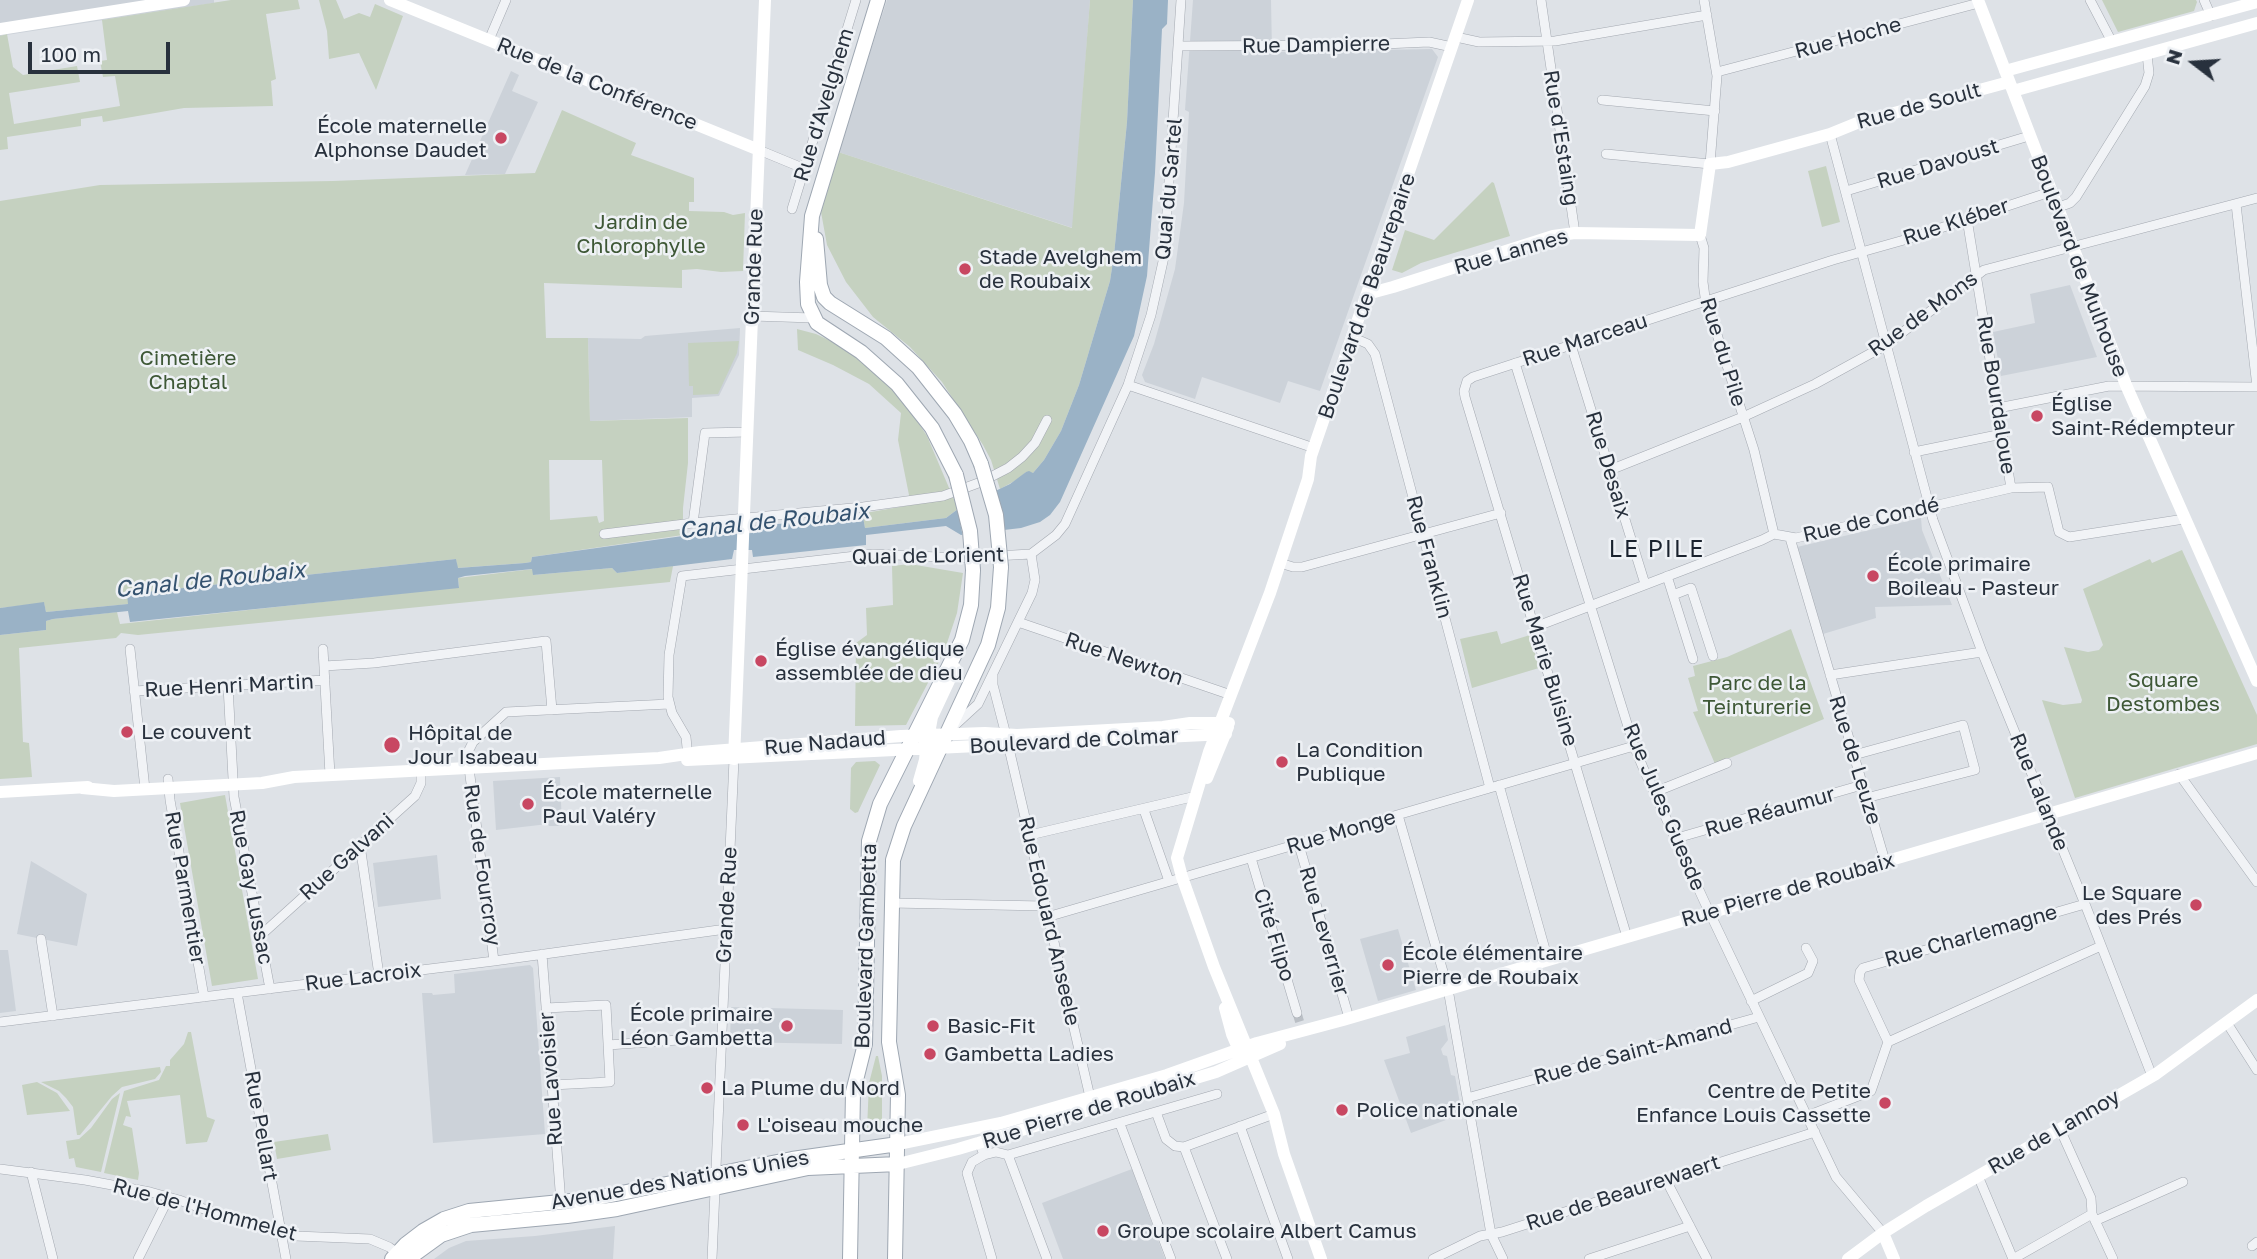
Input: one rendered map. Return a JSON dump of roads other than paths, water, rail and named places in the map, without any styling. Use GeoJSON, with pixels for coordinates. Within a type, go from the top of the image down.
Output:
{"type":"FeatureCollection","features":[{"type":"Feature","properties":{"kind":"main road"},"geometry":{"type":"LineString","coordinates":[[813,318],[808,304],[807,286],[810,227],[878,0]]}},
{"type":"Feature","properties":{"kind":"main road","name":"Boulevard Gambetta"},"geometry":{"type":"LineString","coordinates":[[818,197],[815,222],[820,285],[827,300],[886,338],[924,373],[956,414],[981,464],[996,515],[1001,567],[1000,595],[991,637],[981,664],[933,743],[880,804],[869,841],[865,1044],[853,1092],[850,1259]]}},
{"type":"Feature","properties":{"kind":"main road","name":"Boulevard Gambetta"},"geometry":{"type":"LineString","coordinates":[[813,318],[875,363],[897,384],[932,428],[956,475],[970,531],[973,570],[971,605],[962,640],[915,736],[933,743]]}},
{"type":"Feature","properties":{"kind":"main road","name":"Boulevard Gambetta"},"geometry":{"type":"LineString","coordinates":[[895,1259],[898,1091],[889,1042],[892,866],[897,843],[933,743]]}},
{"type":"Feature","properties":{"kind":"main road","name":"Avenue des Nations Unies"},"geometry":{"type":"LineString","coordinates":[[401,1257],[423,1231],[456,1214],[477,1209],[561,1203],[808,1168],[852,1159],[898,1144]]}},
{"type":"Feature","properties":{"kind":"main road","name":"Rue Pierre de Roubaix"},"geometry":{"type":"LineString","coordinates":[[852,1159],[898,1164]]}},
{"type":"Feature","properties":{"kind":"main road","name":"Avenue des Nations Unies"},"geometry":{"type":"LineString","coordinates":[[401,1257],[441,1235],[471,1224],[617,1209],[716,1181]]}},
{"type":"Feature","properties":{"kind":"street"},"geometry":{"type":"LineString","coordinates":[[0,29],[184,0]]}},
{"type":"Feature","properties":{"kind":"street","name":"Rue de la Conférence"},"geometry":{"type":"LineString","coordinates":[[390,0],[805,169]]}},
{"type":"Feature","properties":{"kind":"street"},"geometry":{"type":"LineString","coordinates":[[489,40],[506,0]]}},
{"type":"Feature","properties":{"kind":"street","name":"Grande Rue"},"geometry":{"type":"LineString","coordinates":[[712,1259],[765,0]]}},
{"type":"Feature","properties":{"kind":"street","name":"Rue d'Avelghem"},"geometry":{"type":"LineString","coordinates":[[792,209],[856,0]]}},
{"type":"Feature","properties":{"kind":"street","name":"Quai du Sartel"},"geometry":{"type":"LineString","coordinates":[[1031,554],[1065,524],[1128,385],[1148,326],[1163,265],[1181,0]]}},
{"type":"Feature","properties":{"kind":"street","name":"Boulevard de Beaurepaire"},"geometry":{"type":"LineString","coordinates":[[1223,728],[1308,479],[1314,448],[1468,0]]}},
{"type":"Feature","properties":{"kind":"street","name":"Rue d'Estaing"},"geometry":{"type":"LineString","coordinates":[[1541,0],[1575,233]]}},
{"type":"Feature","properties":{"kind":"street","name":"Rue du Pile"},"geometry":{"type":"LineString","coordinates":[[1704,0],[1717,72],[1710,164],[1700,235],[1704,248],[1703,282],[1706,300],[1754,450],[1774,534]]}},
{"type":"Feature","properties":{"kind":"street"},"geometry":{"type":"LineString","coordinates":[[2090,0],[2112,42]]}},
{"type":"Feature","properties":{"kind":"street"},"geometry":{"type":"LineString","coordinates":[[2204,0],[2211,16]]}},
{"type":"Feature","properties":{"kind":"street","name":"Rue Hoche"},"geometry":{"type":"LineString","coordinates":[[1717,72],[1978,2]]}},
{"type":"Feature","properties":{"kind":"street","name":"Boulevard de Mulhouse"},"geometry":{"type":"LineString","coordinates":[[1978,2],[2126,385],[2257,681]]}},
{"type":"Feature","properties":{"kind":"street"},"geometry":{"type":"LineString","coordinates":[[2009,81],[2112,42],[2257,2]]}},
{"type":"Feature","properties":{"kind":"street","name":"Rue Dampierre"},"geometry":{"type":"LineString","coordinates":[[1179,46],[1546,42],[1707,15]]}},
{"type":"Feature","properties":{"kind":"street"},"geometry":{"type":"LineString","coordinates":[[2009,81],[2147,54],[2257,23]]}},
{"type":"Feature","properties":{"kind":"street"},"geometry":{"type":"LineString","coordinates":[[2056,208],[2070,203],[2076,197],[2145,86],[2150,73],[2147,54]]}},
{"type":"Feature","properties":{"kind":"street","name":"Rue de Soult"},"geometry":{"type":"LineString","coordinates":[[1710,164],[1728,162],[1830,134],[1857,123],[2009,81]]}},
{"type":"Feature","properties":{"kind":"street"},"geometry":{"type":"LineString","coordinates":[[1602,100],[1715,111]]}},
{"type":"Feature","properties":{"kind":"street","name":"Rue Lalande"},"geometry":{"type":"LineString","coordinates":[[1830,134],[1929,506],[1982,652],[2152,1076]]}},
{"type":"Feature","properties":{"kind":"street","name":"Rue Davoust"},"geometry":{"type":"LineString","coordinates":[[1846,191],[2029,136]]}},
{"type":"Feature","properties":{"kind":"street"},"geometry":{"type":"LineString","coordinates":[[1606,154],[1710,164]]}},
{"type":"Feature","properties":{"kind":"street","name":"Rue Kléber"},"geometry":{"type":"LineString","coordinates":[[1706,300],[2050,192]]}},
{"type":"Feature","properties":{"kind":"street","name":"Rue de Mons"},"geometry":{"type":"LineString","coordinates":[[1610,470],[1808,388],[1886,345],[1977,274],[1990,268],[2257,198]]}},
{"type":"Feature","properties":{"kind":"street"},"geometry":{"type":"LineString","coordinates":[[1998,408],[2109,386],[2257,387],[2236,204]]}},
{"type":"Feature","properties":{"kind":"street","name":"Rue Bourdaloue"},"geometry":{"type":"LineString","coordinates":[[1967,219],[2011,488]]}},
{"type":"Feature","properties":{"kind":"street","name":"Rue Lannes"},"geometry":{"type":"LineString","coordinates":[[1367,294],[1541,239],[1575,233],[1700,235]]}},
{"type":"Feature","properties":{"kind":"street","name":"Rue Marceau"},"geometry":{"type":"LineString","coordinates":[[1466,383],[1473,377],[1706,300]]}},
{"type":"Feature","properties":{"kind":"street"},"geometry":{"type":"LineString","coordinates":[[752,316],[813,318]]}},
{"type":"Feature","properties":{"kind":"street","name":"Rue Franklin"},"geometry":{"type":"LineString","coordinates":[[1352,337],[1368,344],[1375,354],[1495,787],[1548,960]]}},
{"type":"Feature","properties":{"kind":"street","name":"Rue Desaix"},"geometry":{"type":"LineString","coordinates":[[1571,345],[1645,584]]}},
{"type":"Feature","properties":{"kind":"street","name":"Rue Jules Guesde"},"geometry":{"type":"LineString","coordinates":[[1515,363],[1634,746],[1709,913],[1839,1182],[1883,1233],[1894,1259]]}},
{"type":"Feature","properties":{"kind":"street","name":"Rue Marie Buisine"},"geometry":{"type":"LineString","coordinates":[[1466,383],[1465,395],[1627,937]]}},
{"type":"Feature","properties":{"kind":"street"},"geometry":{"type":"LineString","coordinates":[[1128,385],[1314,448]]}},
{"type":"Feature","properties":{"kind":"street"},"geometry":{"type":"LineString","coordinates":[[604,534],[943,496],[999,474],[1028,451],[1047,420]]}},
{"type":"Feature","properties":{"kind":"street"},"geometry":{"type":"LineString","coordinates":[[693,523],[705,433],[748,432]]}},
{"type":"Feature","properties":{"kind":"street"},"geometry":{"type":"LineString","coordinates":[[1914,452],[2002,434]]}},
{"type":"Feature","properties":{"kind":"street","name":"Rue de Condé"},"geometry":{"type":"LineString","coordinates":[[1535,627],[1774,534],[1790,538],[2011,488],[2048,487],[2059,532],[2069,537],[2184,519]]}},
{"type":"Feature","properties":{"kind":"street"},"geometry":{"type":"LineString","coordinates":[[1280,563],[1302,567],[1501,513]]}},
{"type":"Feature","properties":{"kind":"street","name":"Rue de Leuze"},"geometry":{"type":"LineString","coordinates":[[1790,538],[1885,861]]}},
{"type":"Feature","properties":{"kind":"street","name":"Quai de Lorient"},"geometry":{"type":"LineString","coordinates":[[669,704],[669,654],[682,576],[876,554],[955,558],[1031,554]]}},
{"type":"Feature","properties":{"kind":"street","name":"Boulevard Gambetta"},"geometry":{"type":"LineString","coordinates":[[933,743],[976,707],[1034,588],[1031,554]]}},
{"type":"Feature","properties":{"kind":"street"},"geometry":{"type":"LineString","coordinates":[[1667,576],[1693,659]]}},
{"type":"Feature","properties":{"kind":"street"},"geometry":{"type":"LineString","coordinates":[[1673,595],[1691,588],[1713,656]]}},
{"type":"Feature","properties":{"kind":"street","name":"Boulevard de Beaurepaire"},"geometry":{"type":"LineString","coordinates":[[1270,593],[1231,695],[1213,766],[1196,796],[1177,854],[1175,879],[1214,967],[1231,1031],[1245,1053],[1271,1115],[1321,1259]]}},
{"type":"Feature","properties":{"kind":"street","name":"Rue Newton"},"geometry":{"type":"LineString","coordinates":[[1018,622],[1231,695]]}},
{"type":"Feature","properties":{"kind":"street"},"geometry":{"type":"LineString","coordinates":[[933,743],[933,713],[956,667],[962,640]]}},
{"type":"Feature","properties":{"kind":"street"},"geometry":{"type":"LineString","coordinates":[[324,666],[374,663],[546,641],[551,710]]}},
{"type":"Feature","properties":{"kind":"street"},"geometry":{"type":"LineString","coordinates":[[130,649],[144,785]]}},
{"type":"Feature","properties":{"kind":"street"},"geometry":{"type":"LineString","coordinates":[[323,649],[331,775]]}},
{"type":"Feature","properties":{"kind":"street"},"geometry":{"type":"LineString","coordinates":[[1830,676],[1982,652]]}},
{"type":"Feature","properties":{"kind":"street"},"geometry":{"type":"LineString","coordinates":[[993,674],[1007,739]]}},
{"type":"Feature","properties":{"kind":"street","name":"Rue Henri Martin"},"geometry":{"type":"LineString","coordinates":[[134,691],[325,680]]}},
{"type":"Feature","properties":{"kind":"street","name":"Rue Gay Lussac"},"geometry":{"type":"LineString","coordinates":[[228,686],[233,780],[270,989]]}},
{"type":"Feature","properties":{"kind":"street"},"geometry":{"type":"LineString","coordinates":[[469,768],[468,755],[472,742],[503,713],[669,704],[685,734],[688,757]]}},
{"type":"Feature","properties":{"kind":"street","name":"Boulevard de Colmar"},"geometry":{"type":"LineString","coordinates":[[933,743],[1163,727],[1183,723],[1223,728]]}},
{"type":"Feature","properties":{"kind":"street"},"geometry":{"type":"LineString","coordinates":[[1854,755],[1963,724],[1975,770],[1866,799]]}},
{"type":"Feature","properties":{"kind":"street","name":"Rue Nadaud"},"geometry":{"type":"LineString","coordinates":[[735,754],[931,735]]}},
{"type":"Feature","properties":{"kind":"street","name":"Rue Edouard Anseele"},"geometry":{"type":"LineString","coordinates":[[1007,739],[1090,1097]]}},
{"type":"Feature","properties":{"kind":"street","name":"Rue Nadaud"},"geometry":{"type":"LineString","coordinates":[[735,754],[933,743]]}},
{"type":"Feature","properties":{"kind":"street","name":"Rue Monge"},"geometry":{"type":"LineString","coordinates":[[1047,917],[1634,746]]}},
{"type":"Feature","properties":{"kind":"street","name":"Rue Pierre de Roubaix"},"geometry":{"type":"LineString","coordinates":[[898,1144],[976,1129],[1245,1053],[1318,1027],[2257,753]]}},
{"type":"Feature","properties":{"kind":"street"},"geometry":{"type":"LineString","coordinates":[[0,792],[82,788],[106,791],[144,785],[233,780],[266,782],[294,777],[735,754]]}},
{"type":"Feature","properties":{"kind":"street"},"geometry":{"type":"LineString","coordinates":[[1655,792],[1727,763]]}},
{"type":"Feature","properties":{"kind":"street","name":"Rue de Fourcroy"},"geometry":{"type":"LineString","coordinates":[[469,768],[494,961]]}},
{"type":"Feature","properties":{"kind":"street","name":"Rue Galvani"},"geometry":{"type":"LineString","coordinates":[[260,936],[415,796],[421,783],[422,771]]}},
{"type":"Feature","properties":{"kind":"street"},"geometry":{"type":"LineString","coordinates":[[2179,774],[2257,883]]}},
{"type":"Feature","properties":{"kind":"street","name":"Rue Parmentier"},"geometry":{"type":"LineString","coordinates":[[168,784],[204,997]]}},
{"type":"Feature","properties":{"kind":"street","name":"Rue Réaumur"},"geometry":{"type":"LineString","coordinates":[[1677,838],[1863,785]]}},
{"type":"Feature","properties":{"kind":"street"},"geometry":{"type":"LineString","coordinates":[[1030,835],[1196,796]]}},
{"type":"Feature","properties":{"kind":"street"},"geometry":{"type":"LineString","coordinates":[[1144,810],[1175,879]]}},
{"type":"Feature","properties":{"kind":"street"},"geometry":{"type":"LineString","coordinates":[[1398,815],[1448,989],[1490,1234],[1503,1259]]}},
{"type":"Feature","properties":{"kind":"street"},"geometry":{"type":"LineString","coordinates":[[360,845],[379,975]]}},
{"type":"Feature","properties":{"kind":"street","name":"Rue Leverrier"},"geometry":{"type":"LineString","coordinates":[[1299,845],[1349,1018]]}},
{"type":"Feature","properties":{"kind":"street","name":"Cité Flipo"},"geometry":{"type":"LineString","coordinates":[[1251,858],[1297,1013]]}},
{"type":"Feature","properties":{"kind":"street"},"geometry":{"type":"LineString","coordinates":[[891,903],[1044,906]]}},
{"type":"Feature","properties":{"kind":"street","name":"Rue Charlemagne"},"geometry":{"type":"LineString","coordinates":[[1888,1042],[1859,980],[1860,972],[1867,966],[2085,904]]}},
{"type":"Feature","properties":{"kind":"street","name":"Rue Lacroix"},"geometry":{"type":"LineString","coordinates":[[0,1022],[494,961],[726,929]]}},
{"type":"Feature","properties":{"kind":"street"},"geometry":{"type":"LineString","coordinates":[[41,939],[53,1016]]}},
{"type":"Feature","properties":{"kind":"street"},"geometry":{"type":"LineString","coordinates":[[1807,1116],[1871,1091],[1888,1042],[2101,946]]}},
{"type":"Feature","properties":{"kind":"street"},"geometry":{"type":"LineString","coordinates":[[1751,1001],[1808,973],[1812,961],[1806,948]]}},
{"type":"Feature","properties":{"kind":"street","name":"Rue Lavoisier"},"geometry":{"type":"LineString","coordinates":[[542,954],[561,1203]]}},
{"type":"Feature","properties":{"kind":"street","name":"Rue Pellart"},"geometry":{"type":"LineString","coordinates":[[237,993],[286,1259]]}},
{"type":"Feature","properties":{"kind":"street","name":"Rue de Lannoy"},"geometry":{"type":"LineString","coordinates":[[1848,1259],[1883,1233],[2152,1076],[2257,1000]]}},
{"type":"Feature","properties":{"kind":"street"},"geometry":{"type":"LineString","coordinates":[[546,1008],[606,1005],[610,1082],[552,1085]]}},
{"type":"Feature","properties":{"kind":"street","name":"Rue de Saint-Amand"},"geometry":{"type":"LineString","coordinates":[[1467,1098],[1759,1017]]}},
{"type":"Feature","properties":{"kind":"street"},"geometry":{"type":"LineString","coordinates":[[2227,1023],[2257,1070]]}},
{"type":"Feature","properties":{"kind":"street","name":"Rue Pierre de Roubaix"},"geometry":{"type":"LineString","coordinates":[[898,1164],[1216,1072],[1245,1053],[1301,1027],[1318,1027]]}},
{"type":"Feature","properties":{"kind":"street"},"geometry":{"type":"LineString","coordinates":[[608,1045],[721,1037]]}},
{"type":"Feature","properties":{"kind":"street"},"geometry":{"type":"LineString","coordinates":[[992,1259],[967,1173],[972,1162],[984,1155],[996,1152],[1008,1155],[1217,1094]]}},
{"type":"Feature","properties":{"kind":"street"},"geometry":{"type":"LineString","coordinates":[[1156,1112],[1166,1139],[1175,1146],[1184,1147],[1271,1115]]}},
{"type":"Feature","properties":{"kind":"street"},"geometry":{"type":"LineString","coordinates":[[1120,1124],[1171,1259]]}},
{"type":"Feature","properties":{"kind":"street"},"geometry":{"type":"LineString","coordinates":[[1240,1126],[1288,1259]]}},
{"type":"Feature","properties":{"kind":"street"},"geometry":{"type":"LineString","coordinates":[[2060,1129],[2091,1198],[2094,1217],[2113,1259]]}},
{"type":"Feature","properties":{"kind":"street","name":"Rue de Beaurewaert"},"geometry":{"type":"LineString","coordinates":[[1433,1259],[1480,1236],[1502,1232],[1815,1132]]}},
{"type":"Feature","properties":{"kind":"street"},"geometry":{"type":"LineString","coordinates":[[979,1142],[984,1155]]}},
{"type":"Feature","properties":{"kind":"street"},"geometry":{"type":"LineString","coordinates":[[1184,1147],[1227,1259]]}},
{"type":"Feature","properties":{"kind":"street"},"geometry":{"type":"LineString","coordinates":[[1008,1155],[1047,1259]]}},
{"type":"Feature","properties":{"kind":"street","name":"Rue de l'Hommelet"},"geometry":{"type":"LineString","coordinates":[[0,1169],[126,1187],[169,1197],[281,1233],[306,1237],[370,1239],[401,1257]]}},
{"type":"Feature","properties":{"kind":"street"},"geometry":{"type":"LineString","coordinates":[[31,1172],[53,1259]]}},
{"type":"Feature","properties":{"kind":"street"},"geometry":{"type":"LineString","coordinates":[[1978,1176],[2012,1259],[2094,1217],[2183,1182]]}},
{"type":"Feature","properties":{"kind":"street"},"geometry":{"type":"LineString","coordinates":[[1666,1180],[1707,1259]]}},
{"type":"Feature","properties":{"kind":"street"},"geometry":{"type":"LineString","coordinates":[[138,1259],[169,1197]]}},
{"type":"Feature","properties":{"kind":"street"},"geometry":{"type":"LineString","coordinates":[[1589,1259],[1690,1226]]}},
{"type":"Feature","properties":{"kind":"water"},"geometry":{"type":"Polygon","coordinates":[[[1133,0],[1168,0],[1167,24],[1162,29],[1147,276],[1134,336],[1060,502],[1050,515],[1040,522],[1021,528],[961,535],[946,526],[866,535],[866,545],[753,557],[752,550],[734,550],[732,559],[617,573],[612,568],[533,575],[532,569],[465,576],[458,578],[459,588],[130,622],[128,611],[53,619],[46,621],[46,630],[0,635],[0,608],[44,602],[46,612],[128,604],[127,594],[456,559],[458,568],[525,563],[531,562],[532,557],[733,529],[734,534],[752,533],[753,526],[863,517],[865,528],[946,518],[958,509],[1010,484],[1026,472],[1033,473],[1061,431],[1079,385],[1110,281],[1127,122],[1133,0]]]}},
{"type":"Feature","properties":{"kind":"tunnel"},"geometry":{"type":"LineString","coordinates":[[1297,1013],[1300,1023]]}},
{"type":"Feature","properties":{"kind":"place","name":"École maternelle Alphonse Daudet"},"geometry":{"type":"Point","coordinates":[501,138]}},
{"type":"Feature","properties":{"kind":"place","name":"Stade Avelghem de Roubaix"},"geometry":{"type":"Point","coordinates":[965,269]}},
{"type":"Feature","properties":{"kind":"place","name":"Église Saint-Rédempteur"},"geometry":{"type":"Point","coordinates":[2037,416]}},
{"type":"Feature","properties":{"kind":"place","name":"École primaire Boileau - Pasteur"},"geometry":{"type":"Point","coordinates":[1873,576]}},
{"type":"Feature","properties":{"kind":"place","name":"Église évangélique assemblée de dieu"},"geometry":{"type":"Point","coordinates":[761,661]}},
{"type":"Feature","properties":{"kind":"place","name":"Le couvent"},"geometry":{"type":"Point","coordinates":[127,732]}},
{"type":"Feature","properties":{"kind":"place","name":"Hôpital de Jour Isabeau"},"geometry":{"type":"Point","coordinates":[392,745]}},
{"type":"Feature","properties":{"kind":"place","name":"La Condition Publique"},"geometry":{"type":"Point","coordinates":[1282,762]}},
{"type":"Feature","properties":{"kind":"place","name":"École maternelle Paul Valéry"},"geometry":{"type":"Point","coordinates":[528,804]}},
{"type":"Feature","properties":{"kind":"place","name":"Le Square des Prés"},"geometry":{"type":"Point","coordinates":[2196,905]}},
{"type":"Feature","properties":{"kind":"place","name":"École élémentaire Pierre de Roubaix"},"geometry":{"type":"Point","coordinates":[1388,965]}},
{"type":"Feature","properties":{"kind":"place","name":"École primaire Léon Gambetta"},"geometry":{"type":"Point","coordinates":[787,1026]}},
{"type":"Feature","properties":{"kind":"place","name":"Basic-Fit"},"geometry":{"type":"Point","coordinates":[933,1026]}},
{"type":"Feature","properties":{"kind":"place","name":"Gambetta Ladies"},"geometry":{"type":"Point","coordinates":[930,1054]}},
{"type":"Feature","properties":{"kind":"place","name":"La Plume du Nord"},"geometry":{"type":"Point","coordinates":[707,1088]}},
{"type":"Feature","properties":{"kind":"place","name":"Centre de Petite Enfance Louis Cassette"},"geometry":{"type":"Point","coordinates":[1885,1103]}},
{"type":"Feature","properties":{"kind":"place","name":"Police nationale"},"geometry":{"type":"Point","coordinates":[1342,1110]}},
{"type":"Feature","properties":{"kind":"place","name":"L'oiseau mouche"},"geometry":{"type":"Point","coordinates":[743,1125]}},
{"type":"Feature","properties":{"kind":"place","name":"Groupe scolaire Albert Camus"},"geometry":{"type":"Point","coordinates":[1103,1231]}},
{"type":"Feature","properties":{"kind":"district","name":"LE PILE"},"geometry":{"type":"Point","coordinates":[1657,550]}},
{"type":"Feature","properties":{"kind":"park label","name":"Jardin de Chlorophylle"},"geometry":{"type":"Point","coordinates":[641,234]}},
{"type":"Feature","properties":{"kind":"park label","name":"Cimetière Chaptal"},"geometry":{"type":"Point","coordinates":[188,370]}},
{"type":"Feature","properties":{"kind":"park label","name":"Square Destombes"},"geometry":{"type":"Point","coordinates":[2163,692]}},
{"type":"Feature","properties":{"kind":"park label","name":"Parc de la Teinturerie"},"geometry":{"type":"Point","coordinates":[1757,695]}},
{"type":"Feature","properties":{"kind":"water label","name":"Canal de Roubaix"},"geometry":{"type":"Point","coordinates":[774,521]}},
{"type":"Feature","properties":{"kind":"water label","name":"Canal de Roubaix"},"geometry":{"type":"Point","coordinates":[210,580]}}]}
